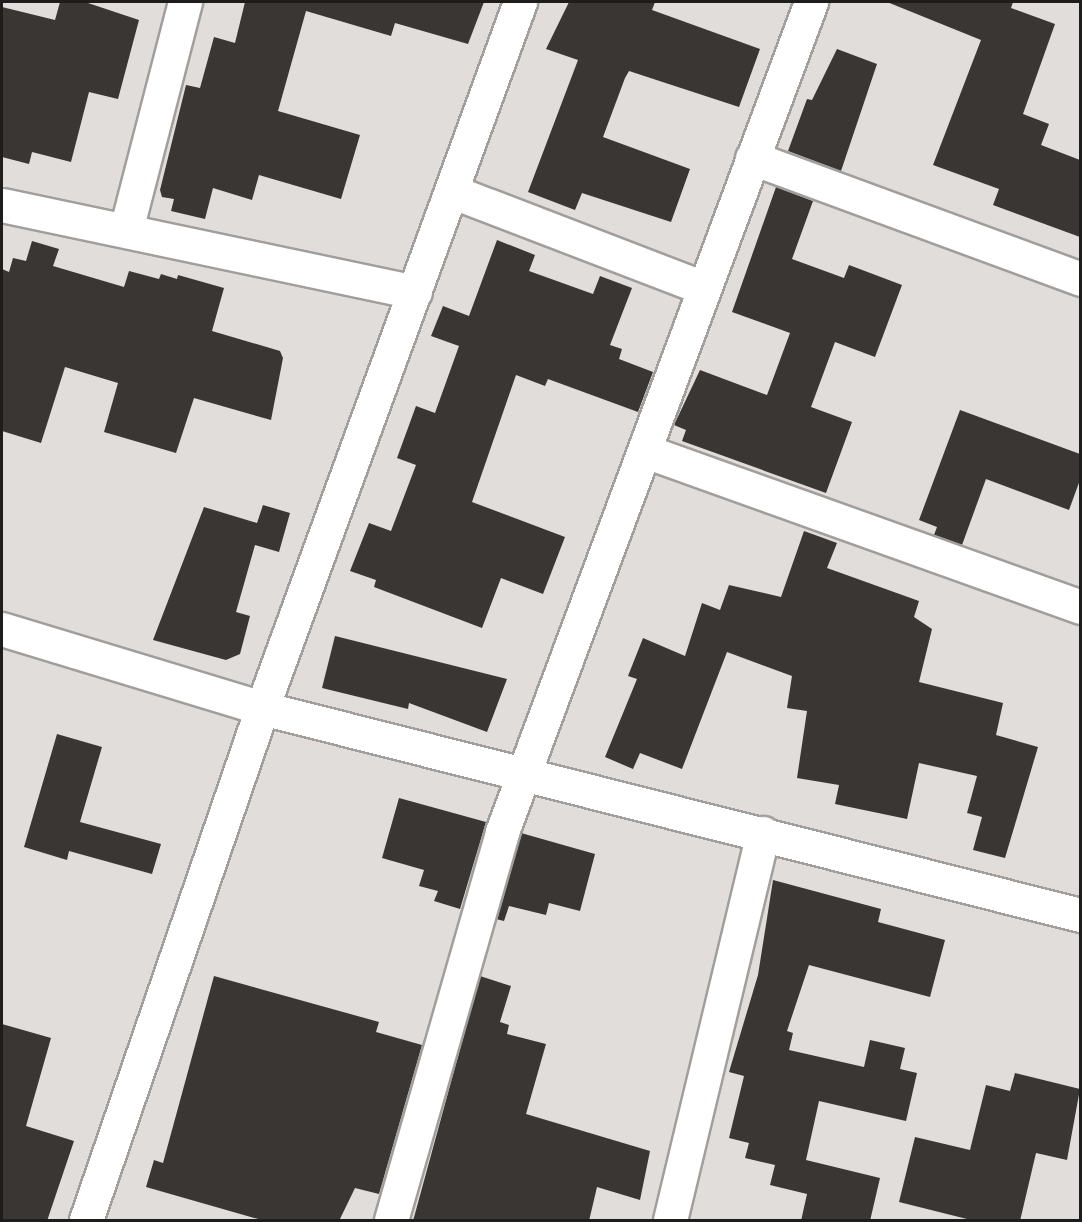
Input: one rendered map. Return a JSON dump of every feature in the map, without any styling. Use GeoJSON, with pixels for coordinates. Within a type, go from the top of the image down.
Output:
{"type":"FeatureCollection","features":[{"type":"Feature","properties":{"kind":"street"},"geometry":{"type":"LineString","coordinates":[[126,230],[185,2]]}},
{"type":"Feature","properties":{"kind":"street"},"geometry":{"type":"LineString","coordinates":[[86,1221],[262,708],[520,2]]}},
{"type":"Feature","properties":{"kind":"street"},"geometry":{"type":"LineString","coordinates":[[391,1221],[502,832],[648,452],[704,288],[811,2]]}},
{"type":"Feature","properties":{"kind":"street"},"geometry":{"type":"LineString","coordinates":[[752,158],[1080,279]]}},
{"type":"Feature","properties":{"kind":"street"},"geometry":{"type":"LineString","coordinates":[[451,191],[704,288]]}},
{"type":"Feature","properties":{"kind":"street"},"geometry":{"type":"LineString","coordinates":[[2,205],[415,292]]}},
{"type":"Feature","properties":{"kind":"street"},"geometry":{"type":"LineString","coordinates":[[648,452],[1080,607]]}},
{"type":"Feature","properties":{"kind":"street"},"geometry":{"type":"LineString","coordinates":[[2,629],[262,708],[1080,915]]}},
{"type":"Feature","properties":{"kind":"street"},"geometry":{"type":"LineString","coordinates":[[669,1221],[763,833]]}},
{"type":"Feature","properties":{"kind":"building"},"geometry":{"type":"Polygon","coordinates":[[[60,2],[85,2],[139,20],[118,99],[89,92],[71,162],[32,152],[29,164],[2,157],[2,7],[55,20],[60,2]]]}},
{"type":"Feature","properties":{"kind":"building"},"geometry":{"type":"Polygon","coordinates":[[[245,2],[484,2],[468,44],[395,23],[391,36],[306,11],[278,111],[360,135],[341,199],[259,175],[252,200],[213,188],[205,219],[171,211],[174,199],[162,197],[160,190],[186,85],[200,88],[214,37],[235,43],[245,2]]]}},
{"type":"Feature","properties":{"kind":"building"},"geometry":{"type":"Polygon","coordinates":[[[569,2],[655,2],[652,10],[760,49],[739,107],[629,71],[625,78],[603,137],[690,169],[671,222],[582,193],[575,210],[528,192],[578,60],[546,49],[569,2]]]}},
{"type":"Feature","properties":{"kind":"building"},"geometry":{"type":"Polygon","coordinates":[[[887,2],[1013,2],[1011,8],[1055,24],[1023,114],[1049,124],[1041,145],[1080,160],[1080,237],[993,205],[999,189],[933,165],[981,40],[887,2]]]}},
{"type":"Feature","properties":{"kind":"building"},"geometry":{"type":"Polygon","coordinates":[[[837,49],[877,64],[841,171],[788,151],[807,99],[812,100],[837,49]]]}},
{"type":"Feature","properties":{"kind":"building"},"geometry":{"type":"Polygon","coordinates":[[[776,187],[813,201],[792,259],[844,278],[849,265],[902,285],[875,357],[835,342],[811,407],[852,422],[826,493],[682,441],[686,430],[674,425],[700,370],[767,395],[790,333],[732,312],[776,187]]]}},
{"type":"Feature","properties":{"kind":"building"},"geometry":{"type":"Polygon","coordinates":[[[497,240],[535,255],[529,271],[593,294],[600,276],[632,288],[610,345],[622,349],[619,359],[653,372],[638,412],[548,379],[545,386],[516,375],[472,502],[565,537],[543,594],[501,578],[482,628],[374,587],[376,580],[350,571],[369,523],[391,531],[416,465],[397,458],[416,406],[435,413],[459,346],[431,336],[443,306],[469,316],[497,240]]]}},
{"type":"Feature","properties":{"kind":"building"},"geometry":{"type":"Polygon","coordinates":[[[32,241],[59,249],[53,266],[124,287],[129,271],[159,279],[161,274],[177,279],[178,275],[224,288],[212,331],[280,351],[283,358],[271,420],[194,398],[176,453],[104,432],[118,383],[65,367],[41,443],[2,431],[2,269],[9,272],[13,258],[26,261],[32,241]]]}},
{"type":"Feature","properties":{"kind":"building"},"geometry":{"type":"Polygon","coordinates":[[[960,410],[1080,454],[1080,480],[1069,510],[986,479],[962,545],[934,535],[937,527],[919,520],[960,410]]]}},
{"type":"Feature","properties":{"kind":"building"},"geometry":{"type":"Polygon","coordinates":[[[263,505],[290,513],[279,552],[255,545],[236,612],[250,616],[240,654],[226,660],[153,640],[204,507],[257,523],[263,505]]]}},
{"type":"Feature","properties":{"kind":"building"},"geometry":{"type":"Polygon","coordinates":[[[804,531],[837,543],[827,568],[919,601],[914,617],[932,629],[919,682],[1003,703],[996,735],[1038,747],[1005,858],[973,850],[982,817],[967,813],[977,776],[919,763],[907,819],[835,804],[839,785],[797,778],[807,711],[787,708],[792,676],[727,652],[682,769],[640,753],[633,769],[605,757],[637,679],[628,676],[643,638],[685,656],[702,603],[720,610],[729,585],[781,597],[804,531]]]}},
{"type":"Feature","properties":{"kind":"building"},"geometry":{"type":"Polygon","coordinates":[[[335,636],[507,679],[487,732],[409,703],[408,709],[322,688],[335,636]]]}},
{"type":"Feature","properties":{"kind":"building"},"geometry":{"type":"Polygon","coordinates":[[[57,734],[102,747],[80,822],[161,844],[152,874],[69,851],[67,860],[24,847],[57,734]]]}},
{"type":"Feature","properties":{"kind":"building"},"geometry":{"type":"Polygon","coordinates":[[[399,798],[486,822],[460,909],[434,901],[438,891],[419,886],[424,870],[382,858],[399,798]]]}},
{"type":"Feature","properties":{"kind":"building"},"geometry":{"type":"Polygon","coordinates":[[[521,833],[595,854],[580,911],[549,903],[546,915],[509,906],[504,921],[496,919],[521,833]]]}},
{"type":"Feature","properties":{"kind":"building"},"geometry":{"type":"Polygon","coordinates":[[[773,880],[881,909],[878,922],[945,940],[930,997],[809,965],[787,1031],[793,1033],[789,1050],[864,1067],[870,1040],[905,1048],[900,1069],[917,1073],[906,1121],[819,1101],[806,1160],[880,1178],[870,1221],[801,1221],[807,1194],[770,1185],[775,1165],[745,1158],[749,1143],[729,1138],[744,1076],[729,1072],[758,975],[773,880]]]}},
{"type":"Feature","properties":{"kind":"building"},"geometry":{"type":"Polygon","coordinates":[[[214,976],[379,1022],[376,1032],[422,1045],[379,1194],[355,1188],[339,1221],[265,1221],[146,1187],[154,1160],[163,1163],[214,976]]]}},
{"type":"Feature","properties":{"kind":"building"},"geometry":{"type":"Polygon","coordinates":[[[480,976],[511,986],[500,1022],[509,1025],[507,1034],[546,1044],[526,1114],[650,1151],[640,1200],[597,1187],[589,1221],[413,1221],[480,976]]]}},
{"type":"Feature","properties":{"kind":"building"},"geometry":{"type":"Polygon","coordinates":[[[2,1024],[51,1038],[26,1126],[74,1141],[47,1221],[2,1221],[2,1024]]]}},
{"type":"Feature","properties":{"kind":"building"},"geometry":{"type":"Polygon","coordinates":[[[1015,1073],[1080,1089],[1067,1160],[1036,1153],[1020,1221],[975,1221],[899,1202],[915,1137],[970,1150],[986,1085],[1010,1091],[1015,1073]]]}}]}
